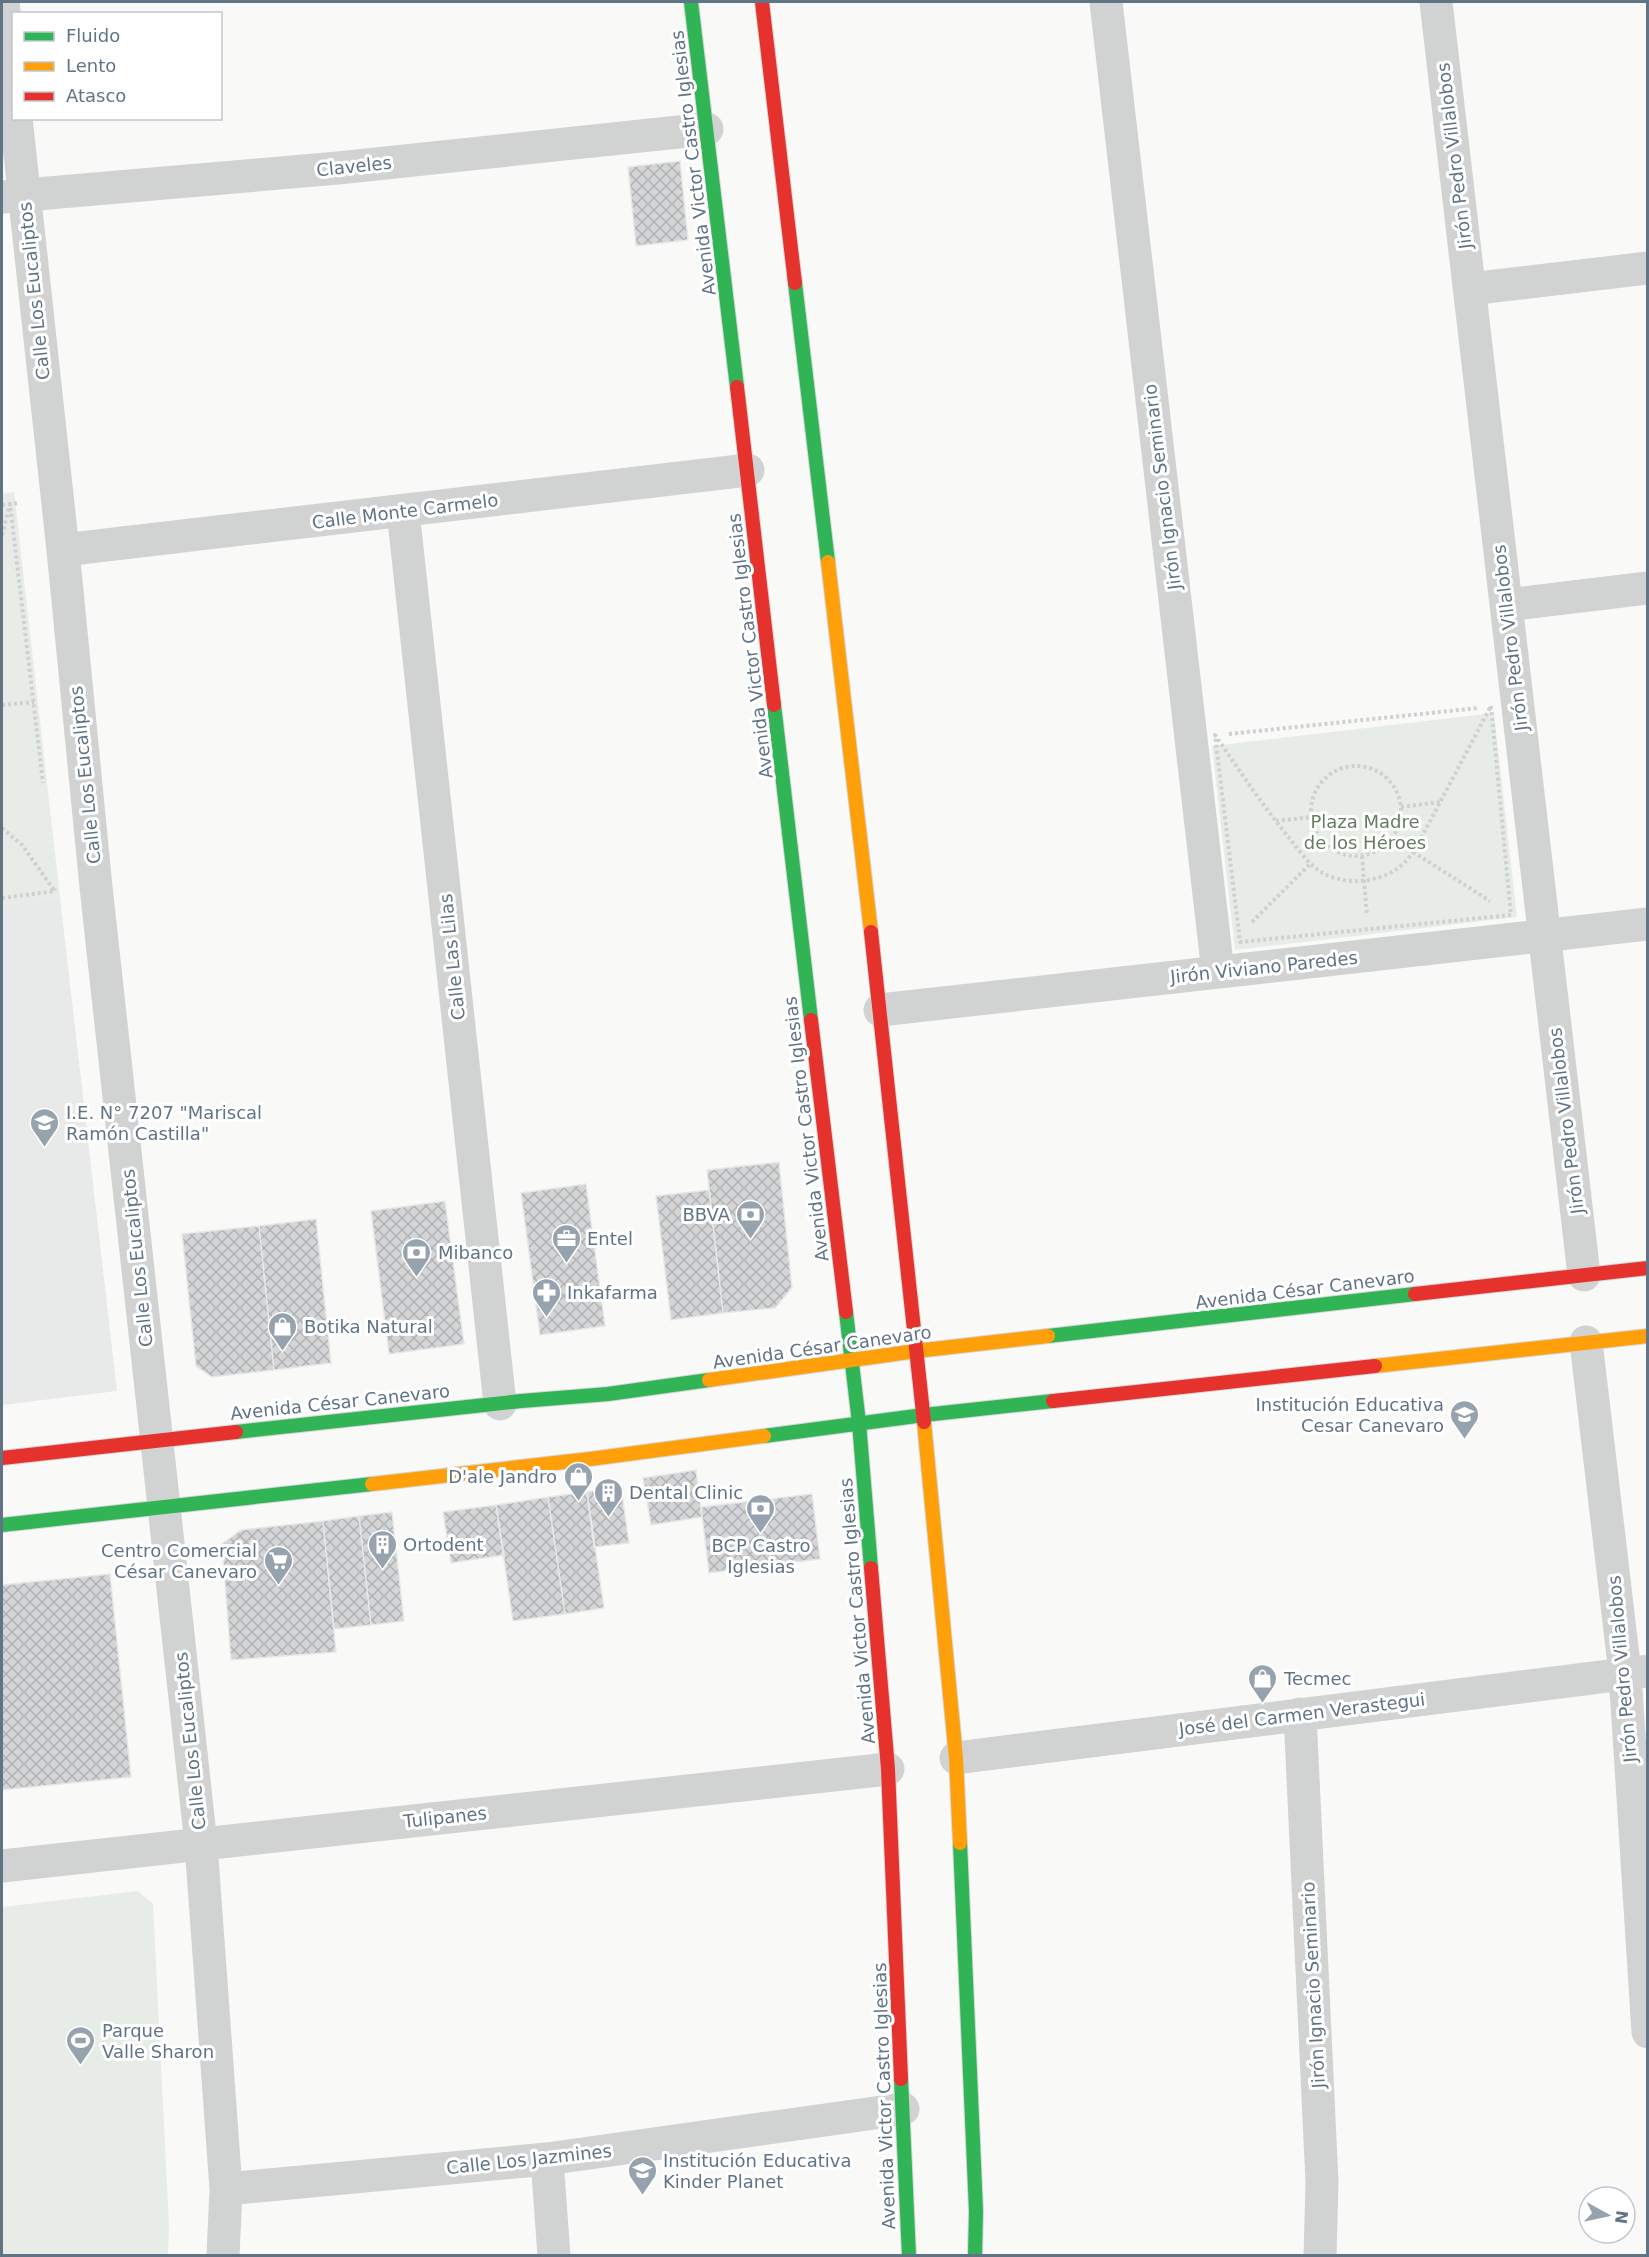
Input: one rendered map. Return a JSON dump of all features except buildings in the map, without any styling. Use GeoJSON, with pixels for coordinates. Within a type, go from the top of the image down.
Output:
{"type":"FeatureCollection","features":[{"type":"Feature","properties":{"kind":"street"},"geometry":{"type":"LineString","coordinates":[[3,2],[12,81]]}},
{"type":"Feature","properties":{"kind":"street","name":"Avenida Victor Castro Iglesias"},"geometry":{"type":"LineString","coordinates":[[692,2],[860,1423],[888,1769],[909,2256]]}},
{"type":"Feature","properties":{"kind":"street"},"geometry":{"type":"LineString","coordinates":[[762,2],[880,1010],[924,1415],[956,1758],[976,2199],[975,2256]]}},
{"type":"Feature","properties":{"kind":"street","name":"Jirón Ignacio Seminario"},"geometry":{"type":"LineString","coordinates":[[1106,2],[1224,954]]}},
{"type":"Feature","properties":{"kind":"street","name":"Jirón Pedro Villalobos"},"geometry":{"type":"LineString","coordinates":[[1436,2],[1506,605],[1504,705],[1545,937],[1584,1275]]}},
{"type":"Feature","properties":{"kind":"street","name":"Calle Los Eucaliptos"},"geometry":{"type":"LineString","coordinates":[[16,120],[13,196],[63,550],[96,887],[166,1507],[201,1844],[226,2189],[223,2256]]}},
{"type":"Feature","properties":{"kind":"street","name":"Claveles"},"geometry":{"type":"LineString","coordinates":[[13,196],[338,168],[707,129]]}},
{"type":"Feature","properties":{"kind":"street"},"geometry":{"type":"LineString","coordinates":[[1470,289],[1647,268]]}},
{"type":"Feature","properties":{"kind":"street","name":"Calle Monte Carmelo"},"geometry":{"type":"LineString","coordinates":[[63,550],[748,470]]}},
{"type":"Feature","properties":{"kind":"street","name":"Calle Las Lilas"},"geometry":{"type":"LineString","coordinates":[[403,511],[500,1404]]}},
{"type":"Feature","properties":{"kind":"street"},"geometry":{"type":"LineString","coordinates":[[1506,605],[1647,588]]}},
{"type":"Feature","properties":{"kind":"street","name":"Jirón Viviano Paredes"},"geometry":{"type":"LineString","coordinates":[[880,1010],[1224,954],[1370,942],[1545,937],[1647,924]]}},
{"type":"Feature","properties":{"kind":"street","name":"Avenida César Canevaro"},"geometry":{"type":"LineString","coordinates":[[2,1458],[608,1394],[852,1362],[916,1351],[1647,1268]]}},
{"type":"Feature","properties":{"kind":"street"},"geometry":{"type":"LineString","coordinates":[[2,1525],[590,1459],[924,1415],[1647,1336]]}},
{"type":"Feature","properties":{"kind":"street","name":"Jirón Pedro Villalobos"},"geometry":{"type":"LineString","coordinates":[[1586,1342],[1636,1672],[1647,2032]]}},
{"type":"Feature","properties":{"kind":"street","name":"José del Carmen Verastegui"},"geometry":{"type":"LineString","coordinates":[[956,1758],[1636,1672]]}},
{"type":"Feature","properties":{"kind":"street","name":"Jirón Ignacio Seminario"},"geometry":{"type":"LineString","coordinates":[[1300,1714],[1322,2182],[1320,2256]]}},
{"type":"Feature","properties":{"kind":"street","name":"Tulipanes"},"geometry":{"type":"LineString","coordinates":[[2,1866],[888,1769]]}},
{"type":"Feature","properties":{"kind":"street","name":"Calle Los Jazmines"},"geometry":{"type":"LineString","coordinates":[[226,2189],[547,2159],[903,2109]]}},
{"type":"Feature","properties":{"kind":"street"},"geometry":{"type":"LineString","coordinates":[[547,2159],[554,2256]]}},
{"type":"Feature","properties":{"kind":"path"},"geometry":{"type":"LineString","coordinates":[[2,505],[10,504],[43,785]]}},
{"type":"Feature","properties":{"kind":"path"},"geometry":{"type":"LineString","coordinates":[[2,705],[34,702]]}},
{"type":"Feature","properties":{"kind":"path"},"geometry":{"type":"LineString","coordinates":[[1215,735],[1504,705]]}},
{"type":"Feature","properties":{"kind":"path"},"geometry":{"type":"LineString","coordinates":[[1215,735],[1276,822],[1311,863],[1321,872],[1342,880],[1364,881],[1386,875],[1405,862],[1413,852],[1441,802],[1504,705]]}},
{"type":"Feature","properties":{"kind":"path"},"geometry":{"type":"LineString","coordinates":[[1504,705],[1511,915]]}},
{"type":"Feature","properties":{"kind":"path"},"geometry":{"type":"LineString","coordinates":[[1215,735],[1224,954]]}},
{"type":"Feature","properties":{"kind":"path"},"geometry":{"type":"LineString","coordinates":[[1345,767],[1367,767],[1387,777],[1396,789],[1401,807],[1400,820],[1395,833],[1386,845],[1362,856],[1349,856],[1326,844],[1318,834],[1312,817],[1314,795],[1320,784],[1331,773],[1345,767]]}},
{"type":"Feature","properties":{"kind":"path"},"geometry":{"type":"LineString","coordinates":[[1401,807],[1441,802]]}},
{"type":"Feature","properties":{"kind":"path"},"geometry":{"type":"LineString","coordinates":[[1276,822],[1312,817]]}},
{"type":"Feature","properties":{"kind":"path"},"geometry":{"type":"LineString","coordinates":[[2,828],[22,845],[55,891]]}},
{"type":"Feature","properties":{"kind":"path"},"geometry":{"type":"LineString","coordinates":[[1413,852],[1491,902]]}},
{"type":"Feature","properties":{"kind":"path"},"geometry":{"type":"LineString","coordinates":[[1362,856],[1370,942]]}},
{"type":"Feature","properties":{"kind":"path"},"geometry":{"type":"LineString","coordinates":[[1224,954],[1311,863]]}},
{"type":"Feature","properties":{"kind":"path"},"geometry":{"type":"LineString","coordinates":[[54,879],[55,891]]}},
{"type":"Feature","properties":{"kind":"path"},"geometry":{"type":"LineString","coordinates":[[2,898],[96,887]]}},
{"type":"Feature","properties":{"kind":"path"},"geometry":{"type":"LineString","coordinates":[[1501,909],[1545,937]]}},
{"type":"Feature","properties":{"kind":"path"},"geometry":{"type":"LineString","coordinates":[[1224,954],[1240,942],[1370,942],[1511,915]]}},
{"type":"Feature","properties":{"kind":"shaded area","name":"I.E. N° 7207 \"Mariscal Ramón Castilla\""},"geometry":{"type":"Polygon","coordinates":[[[60,897],[117,1391],[2,1405],[2,904],[60,897]]]}},
{"type":"Feature","properties":{"kind":"green space"},"geometry":{"type":"Polygon","coordinates":[[[14,492],[60,897],[2,904],[2,494],[14,492]]]}},
{"type":"Feature","properties":{"kind":"green space","name":"Plaza Madre de los Héroes"},"geometry":{"type":"Polygon","coordinates":[[[1494,713],[1517,917],[1235,950],[1212,746],[1494,713]]]}},
{"type":"Feature","properties":{"kind":"green space","name":"Parque Valle Sharon"},"geometry":{"type":"Polygon","coordinates":[[[138,1891],[153,1904],[169,2225],[168,2255],[2,2255],[2,1907],[138,1891]]]}},
{"type":"Feature","properties":{"kind":"traffic: fast"},"geometry":{"type":"LineString","coordinates":[[691,2],[737,387]]}},
{"type":"Feature","properties":{"kind":"traffic: fast"},"geometry":{"type":"LineString","coordinates":[[795,283],[828,562]]}},
{"type":"Feature","properties":{"kind":"traffic: fast"},"geometry":{"type":"LineString","coordinates":[[774,705],[811,1020]]}},
{"type":"Feature","properties":{"kind":"traffic: fast"},"geometry":{"type":"LineString","coordinates":[[1048,1336],[1415,1294]]}},
{"type":"Feature","properties":{"kind":"traffic: fast"},"geometry":{"type":"LineString","coordinates":[[846,1312],[859,1423],[871,1568]]}},
{"type":"Feature","properties":{"kind":"traffic: fast"},"geometry":{"type":"LineString","coordinates":[[236,1432],[521,1401],[608,1394],[709,1380]]}},
{"type":"Feature","properties":{"kind":"traffic: fast"},"geometry":{"type":"LineString","coordinates":[[764,1436],[1053,1401]]}},
{"type":"Feature","properties":{"kind":"traffic: fast"},"geometry":{"type":"LineString","coordinates":[[2,1525],[372,1484]]}},
{"type":"Feature","properties":{"kind":"traffic: fast"},"geometry":{"type":"LineString","coordinates":[[960,1843],[976,2211],[975,2256]]}},
{"type":"Feature","properties":{"kind":"traffic: fast"},"geometry":{"type":"LineString","coordinates":[[901,2079],[909,2256]]}},
{"type":"Feature","properties":{"kind":"traffic: slow"},"geometry":{"type":"LineString","coordinates":[[828,562],[871,932]]}},
{"type":"Feature","properties":{"kind":"traffic: slow"},"geometry":{"type":"LineString","coordinates":[[709,1380],[916,1351],[1048,1336]]}},
{"type":"Feature","properties":{"kind":"traffic: slow"},"geometry":{"type":"LineString","coordinates":[[1375,1366],[1648,1336]]}},
{"type":"Feature","properties":{"kind":"traffic: slow"},"geometry":{"type":"LineString","coordinates":[[924,1422],[956,1758],[960,1843]]}},
{"type":"Feature","properties":{"kind":"traffic: slow"},"geometry":{"type":"LineString","coordinates":[[372,1484],[764,1436]]}},
{"type":"Feature","properties":{"kind":"traffic: jam"},"geometry":{"type":"LineString","coordinates":[[762,2],[795,283]]}},
{"type":"Feature","properties":{"kind":"traffic: jam"},"geometry":{"type":"LineString","coordinates":[[737,387],[774,705]]}},
{"type":"Feature","properties":{"kind":"traffic: jam"},"geometry":{"type":"LineString","coordinates":[[871,932],[924,1422]]}},
{"type":"Feature","properties":{"kind":"traffic: jam"},"geometry":{"type":"LineString","coordinates":[[811,1020],[846,1312]]}},
{"type":"Feature","properties":{"kind":"traffic: jam"},"geometry":{"type":"LineString","coordinates":[[1415,1294],[1648,1268]]}},
{"type":"Feature","properties":{"kind":"traffic: jam"},"geometry":{"type":"LineString","coordinates":[[1053,1401],[1375,1366]]}},
{"type":"Feature","properties":{"kind":"traffic: jam"},"geometry":{"type":"LineString","coordinates":[[2,1458],[236,1432]]}},
{"type":"Feature","properties":{"kind":"traffic: jam"},"geometry":{"type":"LineString","coordinates":[[871,1568],[888,1769],[901,2079]]}},
{"type":"Feature","properties":{"kind":"place","name":"I.E. N° 7207 \"Mariscal Ramón Castilla\""},"geometry":{"type":"Point","coordinates":[45,1148]}},
{"type":"Feature","properties":{"kind":"place","name":"BBVA"},"geometry":{"type":"Point","coordinates":[751,1240]}},
{"type":"Feature","properties":{"kind":"place","name":"Entel"},"geometry":{"type":"Point","coordinates":[566,1264]}},
{"type":"Feature","properties":{"kind":"place","name":"Mibanco"},"geometry":{"type":"Point","coordinates":[417,1278]}},
{"type":"Feature","properties":{"kind":"place","name":"Inkafarma"},"geometry":{"type":"Point","coordinates":[546,1318]}},
{"type":"Feature","properties":{"kind":"place","name":"Botika Natural"},"geometry":{"type":"Point","coordinates":[283,1352]}},
{"type":"Feature","properties":{"kind":"place","name":"Institución Educativa Cesar Canevaro"},"geometry":{"type":"Point","coordinates":[1465,1440]}},
{"type":"Feature","properties":{"kind":"place","name":"D'ale Jandro"},"geometry":{"type":"Point","coordinates":[578,1502]}},
{"type":"Feature","properties":{"kind":"place","name":"Dental Clinic"},"geometry":{"type":"Point","coordinates":[608,1518]}},
{"type":"Feature","properties":{"kind":"place","name":"BCP Castro Iglesias"},"geometry":{"type":"Point","coordinates":[761,1534]}},
{"type":"Feature","properties":{"kind":"place","name":"Ortodent"},"geometry":{"type":"Point","coordinates":[382,1570]}},
{"type":"Feature","properties":{"kind":"place","name":"Centro Comercial César Canevaro"},"geometry":{"type":"Point","coordinates":[278,1586]}},
{"type":"Feature","properties":{"kind":"place","name":"Tecmec"},"geometry":{"type":"Point","coordinates":[1263,1704]}},
{"type":"Feature","properties":{"kind":"place","name":"Parque Valle Sharon"},"geometry":{"type":"Point","coordinates":[81,2066]}},
{"type":"Feature","properties":{"kind":"place","name":"Institución Educativa Kinder Planet"},"geometry":{"type":"Point","coordinates":[642,2196]}}]}
